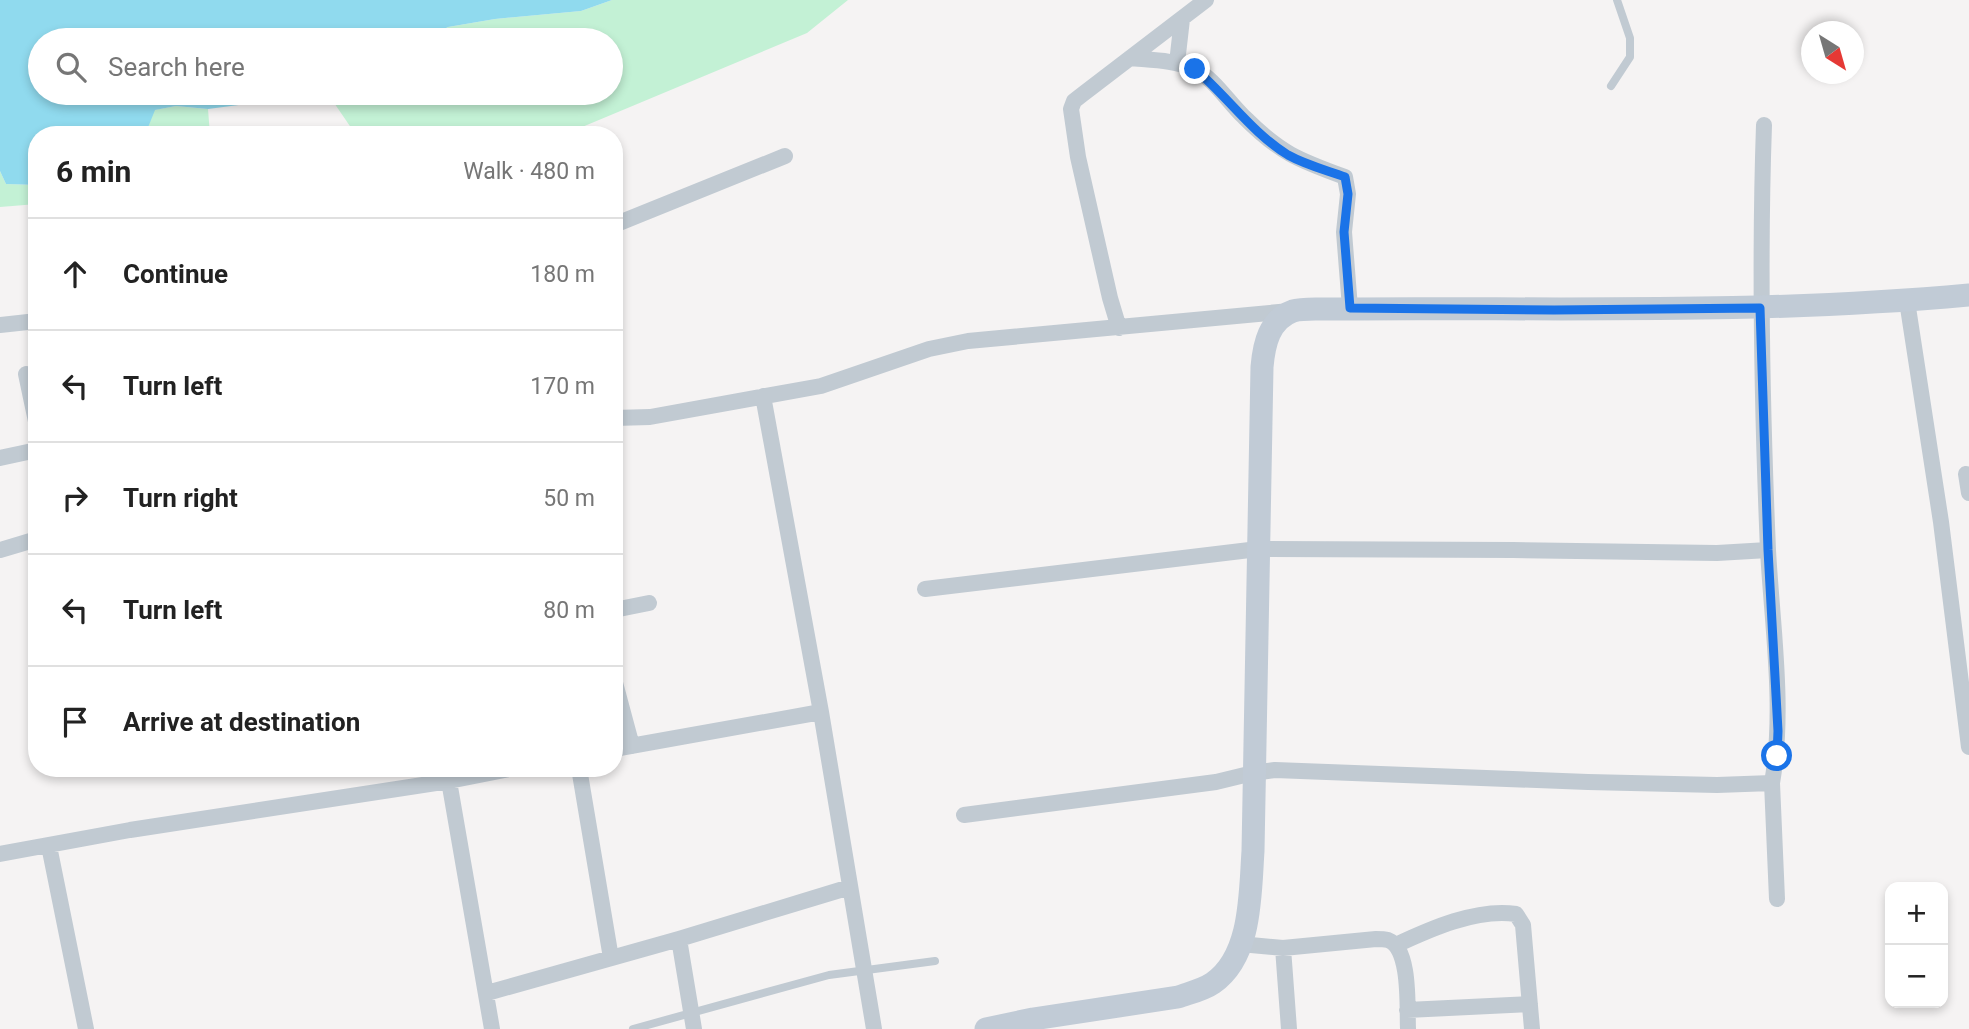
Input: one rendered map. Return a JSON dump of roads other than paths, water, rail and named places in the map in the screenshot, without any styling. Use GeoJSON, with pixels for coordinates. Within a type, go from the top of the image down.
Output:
{"type":"FeatureCollection","features":[{"type":"Feature","properties":{"kind":"street"},"geometry":{"type":"LineString","coordinates":[[1119,328],[1078,157],[1071,109],[1074,101],[1206,0]]}},
{"type":"Feature","properties":{"kind":"street"},"geometry":{"type":"LineString","coordinates":[[1177,63],[1182,19]]}},
{"type":"Feature","properties":{"kind":"street"},"geometry":{"type":"LineString","coordinates":[[1130,58],[1177,63],[1195,69],[1213,84],[1243,117],[1288,155],[1345,177],[1348,194],[1344,232],[1350,308]]}},
{"type":"Feature","properties":{"kind":"street"},"geometry":{"type":"LineString","coordinates":[[1764,125],[1760,308],[1768,550],[1778,731],[1772,783],[1777,899]]}},
{"type":"Feature","properties":{"kind":"street"},"geometry":{"type":"LineString","coordinates":[[623,221],[785,156]]}},
{"type":"Feature","properties":{"kind":"street"},"geometry":{"type":"LineString","coordinates":[[623,418],[650,417],[821,386],[929,349],[968,341],[1294,310],[1760,308],[1907,301],[1969,295]]}},
{"type":"Feature","properties":{"kind":"street"},"geometry":{"type":"LineString","coordinates":[[1907,301],[1941,522],[1969,747]]}},
{"type":"Feature","properties":{"kind":"street"},"geometry":{"type":"LineString","coordinates":[[1000,1027],[1178,997],[1198,991],[1224,974],[1240,944],[1250,897],[1253,851],[1263,354],[1272,327],[1294,310]]}},
{"type":"Feature","properties":{"kind":"street"},"geometry":{"type":"LineString","coordinates":[[0,325],[28,322]]}},
{"type":"Feature","properties":{"kind":"street"},"geometry":{"type":"LineString","coordinates":[[26,374],[28,383]]}},
{"type":"Feature","properties":{"kind":"street"},"geometry":{"type":"LineString","coordinates":[[763,396],[821,712],[874,1029]]}},
{"type":"Feature","properties":{"kind":"street"},"geometry":{"type":"LineString","coordinates":[[0,458],[28,452]]}},
{"type":"Feature","properties":{"kind":"street"},"geometry":{"type":"LineString","coordinates":[[1966,474],[1969,493]]}},
{"type":"Feature","properties":{"kind":"street"},"geometry":{"type":"LineString","coordinates":[[0,550],[28,542]]}},
{"type":"Feature","properties":{"kind":"street"},"geometry":{"type":"LineString","coordinates":[[925,589],[1258,550],[1717,553],[1768,550]]}},
{"type":"Feature","properties":{"kind":"street"},"geometry":{"type":"LineString","coordinates":[[623,608],[649,603]]}},
{"type":"Feature","properties":{"kind":"street"},"geometry":{"type":"LineString","coordinates":[[623,712],[632,746]]}},
{"type":"Feature","properties":{"kind":"street"},"geometry":{"type":"LineString","coordinates":[[623,748],[821,712]]}},
{"type":"Feature","properties":{"kind":"street"},"geometry":{"type":"LineString","coordinates":[[964,815],[1216,782],[1253,772],[1301,770],[1588,782],[1717,785],[1772,783]]}},
{"type":"Feature","properties":{"kind":"street"},"geometry":{"type":"LineString","coordinates":[[0,854],[130,830],[465,777]]}},
{"type":"Feature","properties":{"kind":"street"},"geometry":{"type":"LineString","coordinates":[[581,777],[611,958]]}},
{"type":"Feature","properties":{"kind":"street"},"geometry":{"type":"LineString","coordinates":[[449,781],[492,1029]]}},
{"type":"Feature","properties":{"kind":"street"},"geometry":{"type":"LineString","coordinates":[[49,846],[86,1029]]}},
{"type":"Feature","properties":{"kind":"street"},"geometry":{"type":"LineString","coordinates":[[486,993],[679,939],[850,887]]}},
{"type":"Feature","properties":{"kind":"street"},"geometry":{"type":"LineString","coordinates":[[1396,945],[1443,923],[1505,912],[1516,914],[1523,925],[1532,1029]]}},
{"type":"Feature","properties":{"kind":"street"},"geometry":{"type":"LineString","coordinates":[[679,939],[693,1021]]}},
{"type":"Feature","properties":{"kind":"street"},"geometry":{"type":"LineString","coordinates":[[1240,944],[1283,948],[1388,940],[1396,945],[1404,961],[1408,1029]]}},
{"type":"Feature","properties":{"kind":"street"},"geometry":{"type":"LineString","coordinates":[[1283,948],[1289,1029]]}},
{"type":"Feature","properties":{"kind":"street"},"geometry":{"type":"LineString","coordinates":[[1407,1010],[1530,1004]]}},
{"type":"Feature","properties":{"kind":"lane"},"geometry":{"type":"LineString","coordinates":[[1611,86],[1630,57],[1630,38],[1617,0]]}},
{"type":"Feature","properties":{"kind":"lane"},"geometry":{"type":"LineString","coordinates":[[632,1029],[693,1021],[830,975],[935,961]]}},
{"type":"Feature","properties":{"kind":"water"},"geometry":{"type":"Polygon","coordinates":[[[0,0],[612,0],[581,11],[495,19],[446,28],[28,28],[28,105],[239,105],[208,109],[176,106],[155,110],[149,126],[28,126],[28,185],[6,184],[0,171],[0,0]]]}}]}
